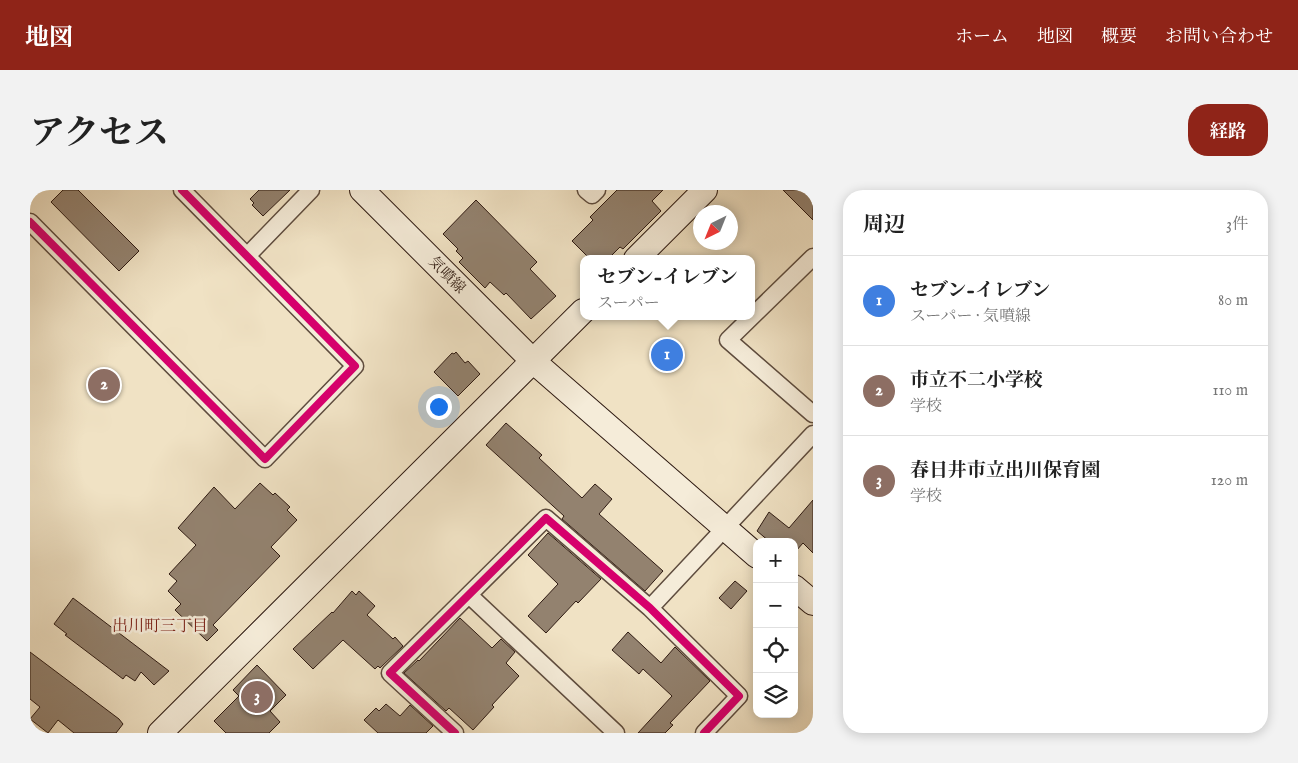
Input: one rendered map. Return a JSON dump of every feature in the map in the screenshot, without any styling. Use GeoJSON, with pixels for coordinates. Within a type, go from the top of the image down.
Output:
{"type":"FeatureCollection","features":[{"type":"Feature","properties":{"kind":"street"},"geometry":{"type":"LineString","coordinates":[[30,222],[265,459],[355,366],[182,190]]}},
{"type":"Feature","properties":{"kind":"street"},"geometry":{"type":"LineString","coordinates":[[248,256],[311,190]]}},
{"type":"Feature","properties":{"kind":"street","name":"気噴線"},"geometry":{"type":"LineString","coordinates":[[362,190],[533,361],[753,553]]}},
{"type":"Feature","properties":{"kind":"street"},"geometry":{"type":"LineString","coordinates":[[586,190],[592,196],[597,190]]}},
{"type":"Feature","properties":{"kind":"street"},"geometry":{"type":"LineString","coordinates":[[640,255],[705,190]]}},
{"type":"Feature","properties":{"kind":"street"},"geometry":{"type":"LineString","coordinates":[[755,314],[813,257]]}},
{"type":"Feature","properties":{"kind":"street"},"geometry":{"type":"LineString","coordinates":[[160,733],[580,314]]}},
{"type":"Feature","properties":{"kind":"street"},"geometry":{"type":"LineString","coordinates":[[748,320],[728,340],[813,414]]}},
{"type":"Feature","properties":{"kind":"street"},"geometry":{"type":"LineString","coordinates":[[650,608],[813,434]]}},
{"type":"Feature","properties":{"kind":"street"},"geometry":{"type":"LineString","coordinates":[[455,733],[390,674],[546,518],[650,608],[739,696],[704,733]]}},
{"type":"Feature","properties":{"kind":"street"},"geometry":{"type":"LineString","coordinates":[[798,590],[813,603]]}},
{"type":"Feature","properties":{"kind":"street"},"geometry":{"type":"LineString","coordinates":[[469,595],[616,733]]}},
{"type":"Feature","properties":{"kind":"building"},"geometry":{"type":"Polygon","coordinates":[[[63,190],[78,190],[139,251],[119,271],[51,202],[63,190]]]}},
{"type":"Feature","properties":{"kind":"building"},"geometry":{"type":"Polygon","coordinates":[[[259,190],[290,190],[263,216],[252,205],[254,203],[250,199],[259,190]]]}},
{"type":"Feature","properties":{"kind":"building"},"geometry":{"type":"Polygon","coordinates":[[[617,190],[663,190],[652,201],[661,211],[623,249],[620,247],[612,255],[586,255],[572,241],[593,220],[590,217],[617,190]]]}},
{"type":"Feature","properties":{"kind":"building"},"geometry":{"type":"Polygon","coordinates":[[[783,190],[813,190],[813,220],[783,190]]]}},
{"type":"Feature","properties":{"kind":"building"},"geometry":{"type":"Polygon","coordinates":[[[476,200],[537,262],[530,269],[556,296],[531,319],[506,293],[504,295],[490,282],[485,288],[459,262],[463,258],[456,251],[458,249],[443,234],[476,200]]]}},
{"type":"Feature","properties":{"kind":"building"},"geometry":{"type":"Polygon","coordinates":[[[456,352],[465,363],[468,361],[480,374],[458,396],[434,372],[452,353],[456,352]]]}},
{"type":"Feature","properties":{"kind":"building"},"geometry":{"type":"Polygon","coordinates":[[[506,423],[542,455],[539,458],[582,498],[595,484],[612,499],[599,514],[663,571],[645,591],[562,519],[564,516],[486,445],[506,423]]]}},
{"type":"Feature","properties":{"kind":"building"},"geometry":{"type":"Polygon","coordinates":[[[260,483],[273,495],[275,493],[290,507],[287,510],[297,520],[271,547],[280,556],[213,625],[218,630],[207,641],[175,610],[181,604],[168,591],[177,581],[169,574],[196,545],[178,528],[214,487],[235,509],[260,483]]]}},
{"type":"Feature","properties":{"kind":"building"},"geometry":{"type":"Polygon","coordinates":[[[813,500],[813,553],[803,543],[798,549],[798,538],[765,538],[757,531],[769,512],[789,528],[813,500]]]}},
{"type":"Feature","properties":{"kind":"building"},"geometry":{"type":"Polygon","coordinates":[[[548,533],[601,579],[578,603],[576,601],[546,633],[528,616],[558,584],[528,555],[548,533]]]}},
{"type":"Feature","properties":{"kind":"building"},"geometry":{"type":"Polygon","coordinates":[[[735,581],[747,591],[731,609],[719,598],[735,581]]]}},
{"type":"Feature","properties":{"kind":"building"},"geometry":{"type":"Polygon","coordinates":[[[352,591],[356,595],[359,591],[375,606],[367,615],[393,639],[395,637],[403,646],[380,668],[378,666],[375,669],[343,640],[313,669],[293,649],[333,613],[352,591]]]}},
{"type":"Feature","properties":{"kind":"building"},"geometry":{"type":"Polygon","coordinates":[[[73,598],[169,671],[154,685],[141,672],[135,681],[126,675],[123,679],[65,635],[67,634],[54,624],[73,598]]]}},
{"type":"Feature","properties":{"kind":"building"},"geometry":{"type":"Polygon","coordinates":[[[460,618],[492,648],[501,639],[515,652],[506,663],[519,676],[492,705],[494,707],[473,730],[449,708],[446,711],[404,673],[419,661],[460,618]]]}},
{"type":"Feature","properties":{"kind":"building"},"geometry":{"type":"Polygon","coordinates":[[[628,632],[661,663],[675,647],[710,681],[670,723],[673,725],[665,733],[638,733],[672,696],[643,669],[639,674],[612,650],[628,632]]]}},
{"type":"Feature","properties":{"kind":"building"},"geometry":{"type":"Polygon","coordinates":[[[30,652],[119,719],[123,724],[116,733],[74,733],[58,720],[48,733],[30,719],[40,707],[30,699],[30,652]]]}},
{"type":"Feature","properties":{"kind":"building"},"geometry":{"type":"Polygon","coordinates":[[[257,665],[286,695],[270,711],[280,722],[269,733],[226,733],[214,721],[239,696],[233,690],[257,665]]]}},
{"type":"Feature","properties":{"kind":"building"},"geometry":{"type":"Polygon","coordinates":[[[386,704],[400,716],[410,705],[433,726],[426,733],[378,733],[364,720],[376,708],[379,711],[386,704]]]}},
{"type":"Feature","properties":{"kind":"cycle path"},"geometry":{"type":"LineString","coordinates":[[30,222],[265,459],[355,366],[182,190]]}},
{"type":"Feature","properties":{"kind":"cycle path"},"geometry":{"type":"LineString","coordinates":[[455,733],[390,673],[546,518],[650,608],[739,696],[704,733]]}},
{"type":"Feature","properties":{"kind":"place","name":"セブン-イレブン"},"geometry":{"type":"Point","coordinates":[667,355]}},
{"type":"Feature","properties":{"kind":"place","name":"市立不二小学校"},"geometry":{"type":"Point","coordinates":[104,385]}},
{"type":"Feature","properties":{"kind":"place","name":"春日井市立出川保育園"},"geometry":{"type":"Point","coordinates":[257,697]}},
{"type":"Feature","properties":{"kind":"district","name":"出川町三丁目"},"geometry":{"type":"Point","coordinates":[160,627]}}]}
